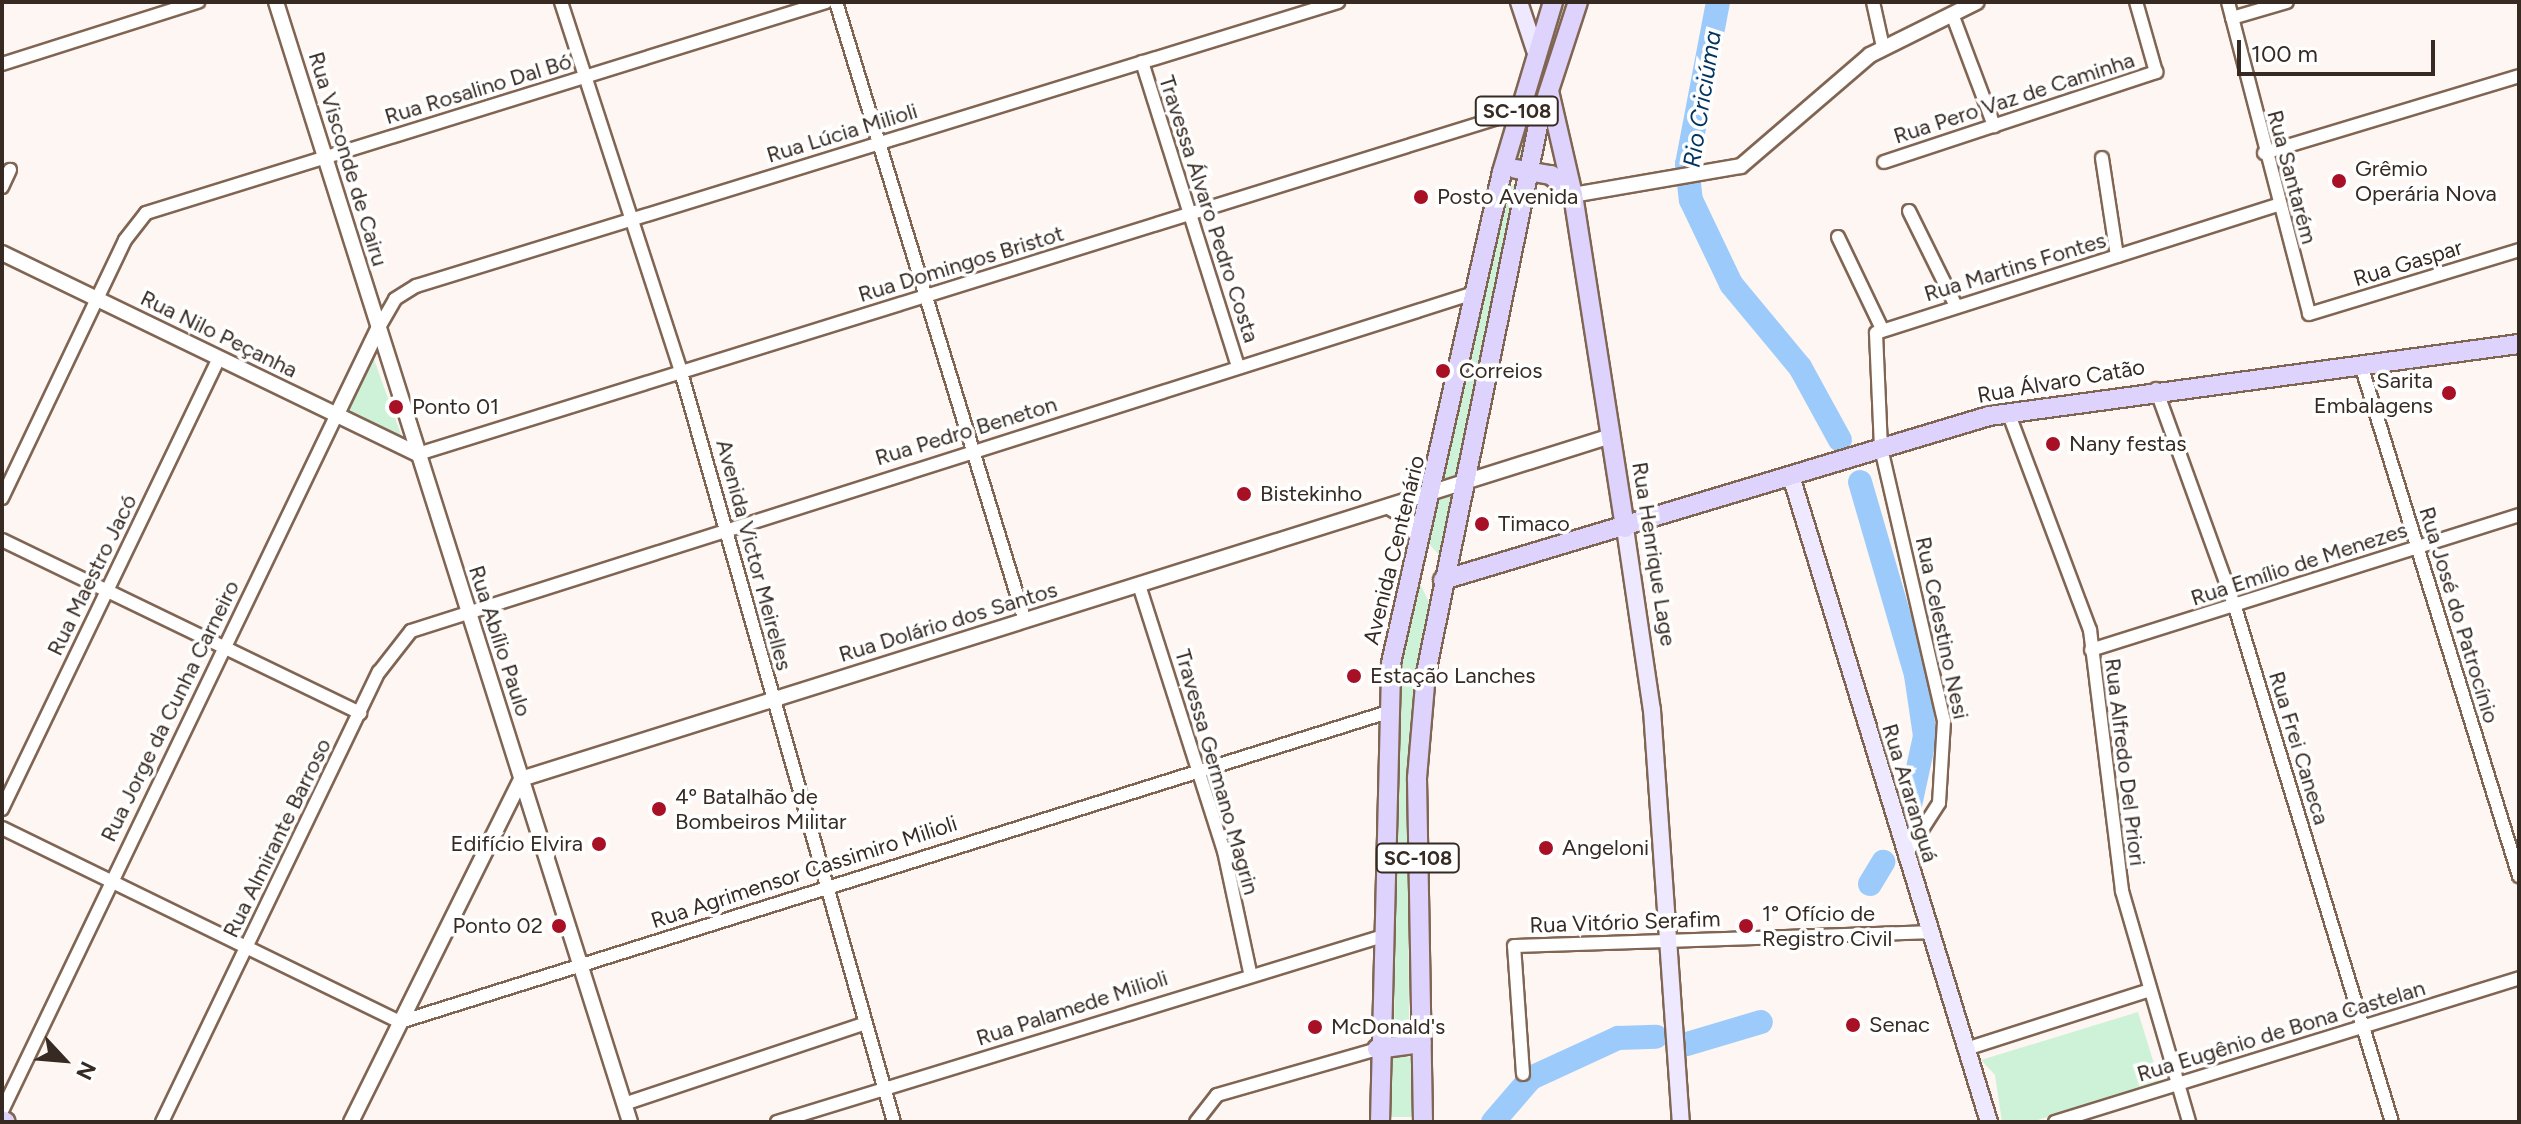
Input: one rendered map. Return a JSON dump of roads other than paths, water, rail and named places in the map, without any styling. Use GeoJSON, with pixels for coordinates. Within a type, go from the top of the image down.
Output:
{"type":"FeatureCollection","features":[{"type":"Feature","properties":{"kind":"main road","name":"Rua Henrique Lage"},"geometry":{"type":"LineString","coordinates":[[1519,2],[1547,86],[1573,195],[1652,710],[1681,1122]]}},
{"type":"Feature","properties":{"kind":"main road","name":"Avenida Centenário"},"geometry":{"type":"LineString","coordinates":[[1380,1122],[1377,1049],[1385,713],[1502,172],[1535,50],[1553,2]]}},
{"type":"Feature","properties":{"kind":"main road","name":"SC-108"},"geometry":{"type":"LineString","coordinates":[[1423,1122],[1418,766],[1464,483],[1529,168],[1547,86],[1578,2]]}},
{"type":"Feature","properties":{"kind":"main road"},"geometry":{"type":"LineString","coordinates":[[1502,172],[1529,168],[1551,175],[1573,195]]}},
{"type":"Feature","properties":{"kind":"main road","name":"Rua Álvaro Catão"},"geometry":{"type":"LineString","coordinates":[[1447,585],[1881,448],[2008,412],[2156,389],[2519,344]]}},
{"type":"Feature","properties":{"kind":"main road","name":"Rua Araranguá"},"geometry":{"type":"LineString","coordinates":[[1791,476],[1989,1122]]}},
{"type":"Feature","properties":{"kind":"main road"},"geometry":{"type":"LineString","coordinates":[[1423,548],[1447,585]]}},
{"type":"Feature","properties":{"kind":"main road"},"geometry":{"type":"LineString","coordinates":[[1377,1049],[1422,1043]]}},
{"type":"Feature","properties":{"kind":"street"},"geometry":{"type":"LineString","coordinates":[[2,64],[198,2]]}},
{"type":"Feature","properties":{"kind":"street","name":"Rua Visconde de Cairu"},"geometry":{"type":"LineString","coordinates":[[276,2],[378,329]]}},
{"type":"Feature","properties":{"kind":"street","name":"Avenida Victor Meirelles"},"geometry":{"type":"LineString","coordinates":[[561,2],[681,372],[894,1122]]}},
{"type":"Feature","properties":{"kind":"street","name":"Rua Rosalino Dal Bó"},"geometry":{"type":"LineString","coordinates":[[2,498],[96,299],[146,213],[826,2]]}},
{"type":"Feature","properties":{"kind":"street"},"geometry":{"type":"LineString","coordinates":[[836,2],[1025,621]]}},
{"type":"Feature","properties":{"kind":"street","name":"Rua Lúcia Milioli"},"geometry":{"type":"LineString","coordinates":[[378,329],[395,299],[416,286],[1338,2]]}},
{"type":"Feature","properties":{"kind":"street"},"geometry":{"type":"LineString","coordinates":[[1873,2],[1883,47]]}},
{"type":"Feature","properties":{"kind":"street"},"geometry":{"type":"LineString","coordinates":[[1573,195],[1701,178],[1751,161],[1883,47],[1977,2]]}},
{"type":"Feature","properties":{"kind":"street","name":"Rua Pero Vaz de Caminha"},"geometry":{"type":"LineString","coordinates":[[1884,162],[2156,72],[2136,2]]}},
{"type":"Feature","properties":{"kind":"street","name":"Rua Santarém"},"geometry":{"type":"LineString","coordinates":[[2228,2],[2277,205],[2309,314]]}},
{"type":"Feature","properties":{"kind":"street"},"geometry":{"type":"LineString","coordinates":[[2232,18],[2287,2]]}},
{"type":"Feature","properties":{"kind":"street"},"geometry":{"type":"LineString","coordinates":[[1952,14],[1994,126]]}},
{"type":"Feature","properties":{"kind":"street","name":"Travessa Álvaro Pedro Costa"},"geometry":{"type":"LineString","coordinates":[[1142,62],[1238,367]]}},
{"type":"Feature","properties":{"kind":"street"},"geometry":{"type":"LineString","coordinates":[[2264,153],[2519,76]]}},
{"type":"Feature","properties":{"kind":"street","name":"Rua Domingos Bristot"},"geometry":{"type":"LineString","coordinates":[[418,454],[1517,112]]}},
{"type":"Feature","properties":{"kind":"street"},"geometry":{"type":"LineString","coordinates":[[2102,158],[2117,256]]}},
{"type":"Feature","properties":{"kind":"street"},"geometry":{"type":"LineString","coordinates":[[2,187],[10,170]]}},
{"type":"Feature","properties":{"kind":"street","name":"Rua Martins Fontes"},"geometry":{"type":"LineString","coordinates":[[1882,329],[2277,205]]}},
{"type":"Feature","properties":{"kind":"street"},"geometry":{"type":"LineString","coordinates":[[1909,211],[1956,306]]}},
{"type":"Feature","properties":{"kind":"street"},"geometry":{"type":"LineString","coordinates":[[1838,237],[1882,329],[1872,347],[1881,448]]}},
{"type":"Feature","properties":{"kind":"street","name":"Rua Gaspar"},"geometry":{"type":"LineString","coordinates":[[2309,314],[2519,250]]}},
{"type":"Feature","properties":{"kind":"street","name":"Rua Nilo Peçanha"},"geometry":{"type":"LineString","coordinates":[[2,253],[418,454]]}},
{"type":"Feature","properties":{"kind":"street","name":"Rua Pedro Beneton"},"geometry":{"type":"LineString","coordinates":[[467,609],[1477,292]]}},
{"type":"Feature","properties":{"kind":"street","name":"Rua Jorge da Cunha Carneiro"},"geometry":{"type":"LineString","coordinates":[[2,1111],[378,329]]}},
{"type":"Feature","properties":{"kind":"street","name":"Rua Abílio Paulo"},"geometry":{"type":"LineString","coordinates":[[378,329],[630,1122]]}},
{"type":"Feature","properties":{"kind":"street","name":"Rua Maestro Jacó"},"geometry":{"type":"LineString","coordinates":[[2,809],[219,359]]}},
{"type":"Feature","properties":{"kind":"street","name":"Rua José do Patrocínio"},"geometry":{"type":"LineString","coordinates":[[2361,365],[2519,876]]}},
{"type":"Feature","properties":{"kind":"street","name":"Rua Frei Caneca"},"geometry":{"type":"LineString","coordinates":[[2156,389],[2235,607],[2392,1122]]}},
{"type":"Feature","properties":{"kind":"street","name":"Rua Alfredo Del Priori"},"geometry":{"type":"LineString","coordinates":[[2008,412],[2081,603],[2091,650],[2114,848],[2147,991],[2189,1122]]}},
{"type":"Feature","properties":{"kind":"street","name":"Rua Dolário dos Santos"},"geometry":{"type":"LineString","coordinates":[[521,779],[1611,436]]}},
{"type":"Feature","properties":{"kind":"street","name":"Rua Celestino Nesi"},"geometry":{"type":"LineString","coordinates":[[1881,448],[1944,721],[1939,803],[1905,856]]}},
{"type":"Feature","properties":{"kind":"street"},"geometry":{"type":"LineString","coordinates":[[1389,507],[1408,519],[1423,548]]}},
{"type":"Feature","properties":{"kind":"street","name":"Rua Emílio de Menezes"},"geometry":{"type":"LineString","coordinates":[[2091,650],[2519,515]]}},
{"type":"Feature","properties":{"kind":"street"},"geometry":{"type":"LineString","coordinates":[[2,540],[360,713]]}},
{"type":"Feature","properties":{"kind":"street","name":"Travessa Germano Magrin"},"geometry":{"type":"LineString","coordinates":[[1139,585],[1198,771],[1250,972]]}},
{"type":"Feature","properties":{"kind":"street","name":"Rua Almirante Barroso"},"geometry":{"type":"LineString","coordinates":[[162,1122],[360,713],[398,643],[425,623],[467,609]]}},
{"type":"Feature","properties":{"kind":"street","name":"Rua Agrimensor Cassimiro Milioli"},"geometry":{"type":"LineString","coordinates":[[400,1022],[826,884],[1385,713]]}},
{"type":"Feature","properties":{"kind":"street"},"geometry":{"type":"LineString","coordinates":[[351,1122],[521,779]]}},
{"type":"Feature","properties":{"kind":"street"},"geometry":{"type":"LineString","coordinates":[[2,828],[400,1022]]}},
{"type":"Feature","properties":{"kind":"street","name":"Rua Vitório Serafim"},"geometry":{"type":"LineString","coordinates":[[1523,1074],[1514,946],[1929,932]]}},
{"type":"Feature","properties":{"kind":"street","name":"Rua Palamede Milioli"},"geometry":{"type":"LineString","coordinates":[[777,1122],[1250,972],[1380,937]]}},
{"type":"Feature","properties":{"kind":"street","name":"Rua Eugênio de Bona Castelan"},"geometry":{"type":"LineString","coordinates":[[2055,1122],[2519,978]]}},
{"type":"Feature","properties":{"kind":"street"},"geometry":{"type":"LineString","coordinates":[[1966,1049],[2147,991]]}},
{"type":"Feature","properties":{"kind":"street"},"geometry":{"type":"LineString","coordinates":[[624,1104],[866,1023]]}},
{"type":"Feature","properties":{"kind":"street"},"geometry":{"type":"LineString","coordinates":[[1198,1120],[1226,1091],[1377,1049]]}},
{"type":"Feature","properties":{"kind":"waterway","name":"Rio Criciúma"},"geometry":{"type":"LineString","coordinates":[[1718,2],[1687,164],[1691,200],[1731,284],[1800,367],[1840,440]]}},
{"type":"Feature","properties":{"kind":"waterway","name":"Rio Criciúma"},"geometry":{"type":"LineString","coordinates":[[1860,482],[1916,675],[1925,736],[1907,819]]}},
{"type":"Feature","properties":{"kind":"waterway","name":"Rio Criciúma"},"geometry":{"type":"LineString","coordinates":[[1870,884],[1883,862]]}},
{"type":"Feature","properties":{"kind":"waterway","name":"Rio Criciúma"},"geometry":{"type":"LineString","coordinates":[[1687,1044],[1761,1022]]}},
{"type":"Feature","properties":{"kind":"waterway","name":"Rio Criciúma"},"geometry":{"type":"LineString","coordinates":[[1493,1122],[1531,1078],[1618,1038],[1656,1037]]}},
{"type":"Feature","properties":{"kind":"place","name":"Grêmio Operária Nova"},"geometry":{"type":"Point","coordinates":[2339,181]}},
{"type":"Feature","properties":{"kind":"place","name":"Posto Avenida"},"geometry":{"type":"Point","coordinates":[1421,197]}},
{"type":"Feature","properties":{"kind":"place","name":"Correios"},"geometry":{"type":"Point","coordinates":[1443,371]}},
{"type":"Feature","properties":{"kind":"place","name":"Sarita Embalagens"},"geometry":{"type":"Point","coordinates":[2449,393]}},
{"type":"Feature","properties":{"kind":"place","name":"Ponto 01"},"geometry":{"type":"Point","coordinates":[396,407]}},
{"type":"Feature","properties":{"kind":"place","name":"Nany festas"},"geometry":{"type":"Point","coordinates":[2053,444]}},
{"type":"Feature","properties":{"kind":"place","name":"Bistekinho"},"geometry":{"type":"Point","coordinates":[1244,494]}},
{"type":"Feature","properties":{"kind":"place","name":"Timaco"},"geometry":{"type":"Point","coordinates":[1482,524]}},
{"type":"Feature","properties":{"kind":"place","name":"Estação Lanches"},"geometry":{"type":"Point","coordinates":[1354,676]}},
{"type":"Feature","properties":{"kind":"place","name":"4º Batalhão de Bombeiros Militar"},"geometry":{"type":"Point","coordinates":[659,809]}},
{"type":"Feature","properties":{"kind":"place","name":"Edifício Elvira"},"geometry":{"type":"Point","coordinates":[599,844]}},
{"type":"Feature","properties":{"kind":"place","name":"Angeloni"},"geometry":{"type":"Point","coordinates":[1546,848]}},
{"type":"Feature","properties":{"kind":"place","name":"Ponto 02"},"geometry":{"type":"Point","coordinates":[559,926]}},
{"type":"Feature","properties":{"kind":"place","name":"1° Ofício de Registro Civil"},"geometry":{"type":"Point","coordinates":[1746,926]}},
{"type":"Feature","properties":{"kind":"place","name":"Senac"},"geometry":{"type":"Point","coordinates":[1853,1025]}},
{"type":"Feature","properties":{"kind":"place","name":"McDonald's"},"geometry":{"type":"Point","coordinates":[1315,1027]}}]}
